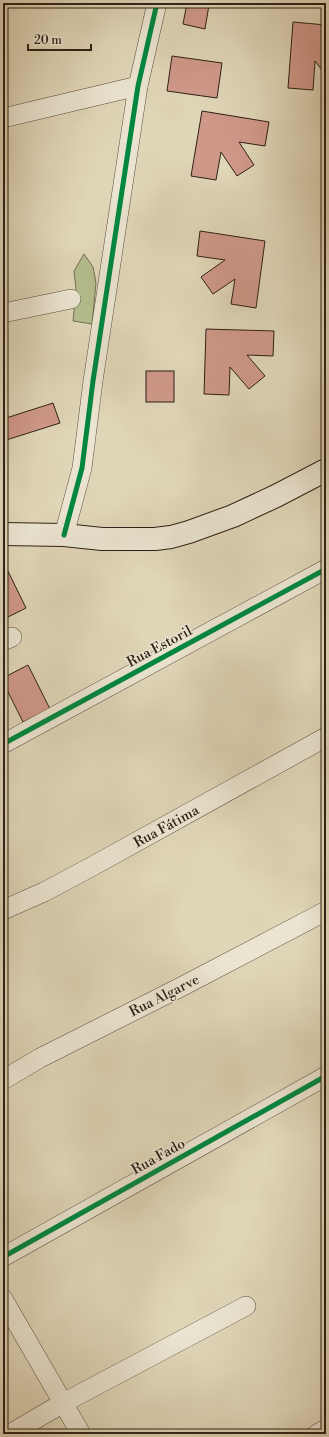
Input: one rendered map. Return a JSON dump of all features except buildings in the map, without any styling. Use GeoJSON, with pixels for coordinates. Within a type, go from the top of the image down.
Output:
{"type":"FeatureCollection","features":[{"type":"Feature","properties":{"kind":"main road"},"geometry":{"type":"LineString","coordinates":[[3,534],[64,535],[102,540],[155,539],[171,537],[195,530],[239,513],[290,490],[326,470]]}},
{"type":"Feature","properties":{"kind":"street"},"geometry":{"type":"LineString","coordinates":[[64,535],[82,468],[93,382],[138,86],[157,3]]}},
{"type":"Feature","properties":{"kind":"street"},"geometry":{"type":"LineString","coordinates":[[3,118],[138,86]]}},
{"type":"Feature","properties":{"kind":"street"},"geometry":{"type":"LineString","coordinates":[[3,313],[71,299]]}},
{"type":"Feature","properties":{"kind":"street","name":"Rua Estoril"},"geometry":{"type":"LineString","coordinates":[[3,744],[326,569]]}},
{"type":"Feature","properties":{"kind":"street","name":"Rua Fátima"},"geometry":{"type":"LineString","coordinates":[[3,910],[44,892],[91,867],[326,737]]}},
{"type":"Feature","properties":{"kind":"street","name":"Rua Algarve"},"geometry":{"type":"LineString","coordinates":[[3,1080],[40,1058],[179,988],[326,911]]}},
{"type":"Feature","properties":{"kind":"street","name":"Rua Fado"},"geometry":{"type":"LineString","coordinates":[[3,1257],[326,1076]]}},
{"type":"Feature","properties":{"kind":"street"},"geometry":{"type":"LineString","coordinates":[[3,1299],[80,1434]]}},
{"type":"Feature","properties":{"kind":"street"},"geometry":{"type":"LineString","coordinates":[[10,1434],[63,1403],[246,1306]]}},
{"type":"Feature","properties":{"kind":"street"},"geometry":{"type":"LineString","coordinates":[[317,1434],[326,1429]]}},
{"type":"Feature","properties":{"kind":"green space"},"geometry":{"type":"Polygon","coordinates":[[[84,254],[93,267],[96,283],[92,324],[73,321],[76,289],[74,271],[84,254]]]}},
{"type":"Feature","properties":{"kind":"cycle path"},"geometry":{"type":"LineString","coordinates":[[64,535],[82,468],[93,381],[138,86],[157,3]]}},
{"type":"Feature","properties":{"kind":"cycle path"},"geometry":{"type":"LineString","coordinates":[[3,744],[326,569]]}},
{"type":"Feature","properties":{"kind":"cycle path"},"geometry":{"type":"LineString","coordinates":[[3,1257],[326,1076]]}}]}
